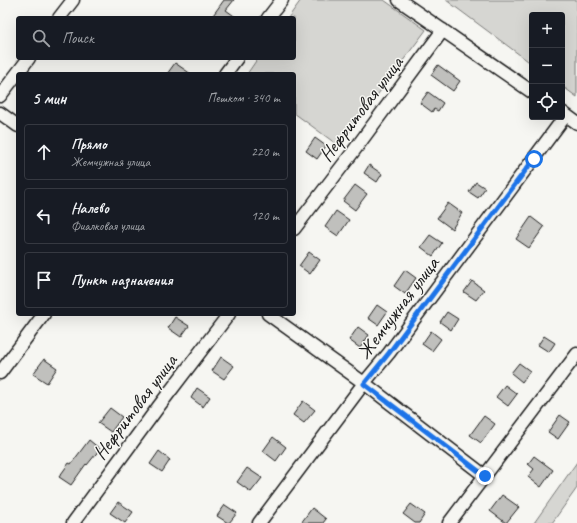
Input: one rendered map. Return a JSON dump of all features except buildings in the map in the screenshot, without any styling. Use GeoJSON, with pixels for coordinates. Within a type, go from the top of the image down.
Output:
{"type":"FeatureCollection","features":[{"type":"Feature","properties":{"kind":"street"},"geometry":{"type":"LineString","coordinates":[[60,16],[72,0]]}},
{"type":"Feature","properties":{"kind":"street"},"geometry":{"type":"LineString","coordinates":[[270,16],[282,0]]}},
{"type":"Feature","properties":{"kind":"street"},"geometry":{"type":"LineString","coordinates":[[399,0],[529,90]]}},
{"type":"Feature","properties":{"kind":"street","name":"Нефритовая улица"},"geometry":{"type":"LineString","coordinates":[[296,226],[443,30]]}},
{"type":"Feature","properties":{"kind":"street"},"geometry":{"type":"LineString","coordinates":[[18,72],[27,60]]}},
{"type":"Feature","properties":{"kind":"street"},"geometry":{"type":"LineString","coordinates":[[226,72],[236,60]]}},
{"type":"Feature","properties":{"kind":"street"},"geometry":{"type":"LineString","coordinates":[[0,96],[16,75]]}},
{"type":"Feature","properties":{"kind":"street"},"geometry":{"type":"LineString","coordinates":[[0,113],[16,125]]}},
{"type":"Feature","properties":{"kind":"street"},"geometry":{"type":"LineString","coordinates":[[565,115],[577,123]]}},
{"type":"Feature","properties":{"kind":"street","name":"Жемчужная улица"},"geometry":{"type":"LineString","coordinates":[[259,523],[389,353],[534,159],[560,120]]}},
{"type":"Feature","properties":{"kind":"street"},"geometry":{"type":"LineString","coordinates":[[0,373],[43,316]]}},
{"type":"Feature","properties":{"kind":"street","name":"Нефритовая улица"},"geometry":{"type":"LineString","coordinates":[[73,523],[228,316]]}},
{"type":"Feature","properties":{"kind":"street"},"geometry":{"type":"LineString","coordinates":[[271,316],[364,384],[485,476]]}},
{"type":"Feature","properties":{"kind":"street"},"geometry":{"type":"LineString","coordinates":[[449,523],[577,354]]}},
{"type":"Feature","properties":{"kind":"shaded area"},"geometry":{"type":"Polygon","coordinates":[[[301,0],[384,0],[426,30],[339,146],[296,114],[296,72],[248,72],[257,60],[296,60],[296,16],[289,16],[301,0]]]}},
{"type":"Feature","properties":{"kind":"shaded area"},"geometry":{"type":"Polygon","coordinates":[[[446,0],[577,0],[577,97],[565,88],[565,12],[529,12],[529,62],[446,0]]]}},
{"type":"Feature","properties":{"kind":"shaded area"},"geometry":{"type":"Polygon","coordinates":[[[577,462],[577,488],[552,523],[534,523],[577,462]]]}},
{"type":"Feature","properties":{"kind":"route"},"geometry":{"type":"LineString","coordinates":[[485,476],[364,384],[389,353],[534,159]]}}]}
